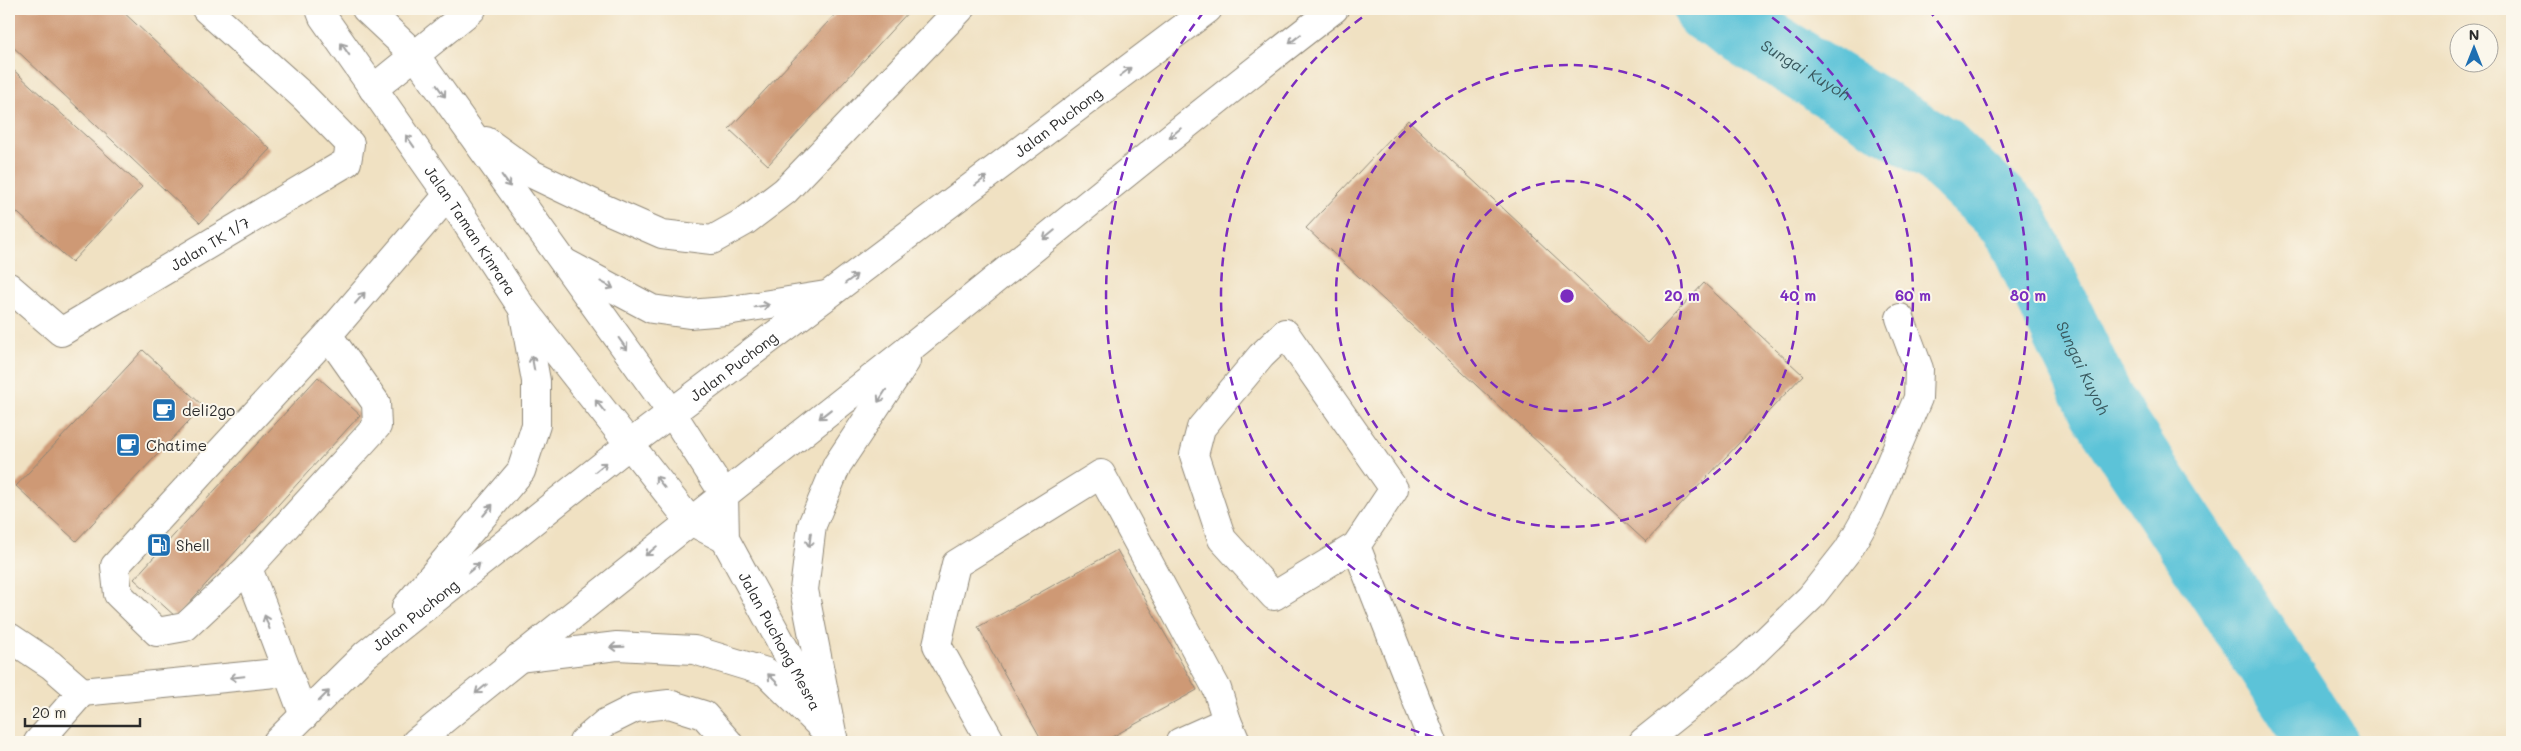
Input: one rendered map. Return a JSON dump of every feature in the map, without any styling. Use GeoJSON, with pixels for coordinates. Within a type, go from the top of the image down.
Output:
{"type":"FeatureCollection","features":[{"type":"Feature","properties":{"kind":"main road","name":"Jalan TK 1/7"},"geometry":{"type":"LineString","coordinates":[[9,287],[61,332],[346,162],[350,144],[304,96],[206,9]]}},
{"type":"Feature","properties":{"kind":"main road","name":"Jalan Taman Kinrara"},"geometry":{"type":"LineString","coordinates":[[320,9],[323,17],[448,195],[523,309],[689,520]]}},
{"type":"Feature","properties":{"kind":"main road"},"geometry":{"type":"LineString","coordinates":[[366,9],[415,55],[672,413],[724,494],[724,540],[689,520]]}},
{"type":"Feature","properties":{"kind":"main road"},"geometry":{"type":"LineString","coordinates":[[373,89],[472,9]]}},
{"type":"Feature","properties":{"kind":"main road"},"geometry":{"type":"LineString","coordinates":[[467,127],[532,174],[605,209],[662,234],[712,240],[744,222],[785,192],[960,9]]}},
{"type":"Feature","properties":{"kind":"main road","name":"Jalan Puchong"},"geometry":{"type":"LineString","coordinates":[[277,742],[366,654],[630,444],[1208,9]]}},
{"type":"Feature","properties":{"kind":"main road"},"geometry":{"type":"LineString","coordinates":[[416,742],[689,520],[919,341],[1213,102],[1334,9]]}},
{"type":"Feature","properties":{"kind":"main road"},"geometry":{"type":"LineString","coordinates":[[328,335],[376,403],[377,426],[248,568],[185,627],[157,632],[118,594],[115,566],[328,335],[448,195]]}},
{"type":"Feature","properties":{"kind":"main road"},"geometry":{"type":"LineString","coordinates":[[564,262],[652,309],[689,314],[726,311],[830,295]]}},
{"type":"Feature","properties":{"kind":"main road"},"geometry":{"type":"LineString","coordinates":[[366,654],[521,471],[536,425],[536,381],[523,309]]}},
{"type":"Feature","properties":{"kind":"main road"},"geometry":{"type":"LineString","coordinates":[[1643,742],[1746,660],[1811,598],[1848,550],[1870,511],[1918,398],[1919,369],[1900,318]]}},
{"type":"Feature","properties":{"kind":"main road"},"geometry":{"type":"LineString","coordinates":[[1285,333],[1394,489],[1356,546],[1274,596],[1222,539],[1194,455],[1201,428],[1261,356],[1285,333]]}},
{"type":"Feature","properties":{"kind":"main road"},"geometry":{"type":"LineString","coordinates":[[834,740],[804,590],[812,525],[837,465],[919,341]]}},
{"type":"Feature","properties":{"kind":"main road"},"geometry":{"type":"LineString","coordinates":[[991,742],[937,645],[956,564],[1101,474],[1217,689],[1232,732],[1180,742]]}},
{"type":"Feature","properties":{"kind":"main road","name":"Jalan Puchong Mesra"},"geometry":{"type":"LineString","coordinates":[[724,540],[834,740]]}},
{"type":"Feature","properties":{"kind":"main road"},"geometry":{"type":"LineString","coordinates":[[1356,546],[1432,742]]}},
{"type":"Feature","properties":{"kind":"main road"},"geometry":{"type":"LineString","coordinates":[[248,568],[304,716]]}},
{"type":"Feature","properties":{"kind":"main road"},"geometry":{"type":"LineString","coordinates":[[9,637],[50,665],[82,692]]}},
{"type":"Feature","properties":{"kind":"main road"},"geometry":{"type":"LineString","coordinates":[[518,658],[617,646],[694,650],[766,672],[834,740]]}},
{"type":"Feature","properties":{"kind":"main road"},"geometry":{"type":"LineString","coordinates":[[38,742],[82,692],[286,672]]}},
{"type":"Feature","properties":{"kind":"main road"},"geometry":{"type":"LineString","coordinates":[[583,742],[605,723],[635,708],[669,704],[704,715],[728,742]]}},
{"type":"Feature","properties":{"kind":"building"},"geometry":{"type":"Polygon","coordinates":[[[9,9],[120,9],[270,149],[200,223],[9,43],[9,9]]]}},
{"type":"Feature","properties":{"kind":"building"},"geometry":{"type":"Polygon","coordinates":[[[840,9],[911,9],[768,165],[729,129],[840,9]]]}},
{"type":"Feature","properties":{"kind":"building"},"geometry":{"type":"Polygon","coordinates":[[[9,66],[142,187],[72,262],[9,205],[9,66]]]}},
{"type":"Feature","properties":{"kind":"building"},"geometry":{"type":"Polygon","coordinates":[[[1408,120],[1648,343],[1704,283],[1803,375],[1646,542],[1306,228],[1408,120]]]}},
{"type":"Feature","properties":{"kind":"building"},"geometry":{"type":"Polygon","coordinates":[[[143,350],[203,406],[76,541],[16,486],[143,350]]]}},
{"type":"Feature","properties":{"kind":"building"},"geometry":{"type":"Polygon","coordinates":[[[318,377],[360,415],[176,617],[134,579],[318,377]]]}},
{"type":"Feature","properties":{"kind":"building"},"geometry":{"type":"Polygon","coordinates":[[[1117,550],[1197,690],[1103,742],[1043,742],[978,627],[1117,550]]]}},
{"type":"Feature","properties":{"kind":"waterway","name":"Sungai Kuyoh"},"geometry":{"type":"LineString","coordinates":[[1708,9],[1939,150],[2014,221],[2103,408],[2323,742]]}},
{"type":"Feature","properties":{"kind":"place","name":"deli2go"},"geometry":{"type":"Point","coordinates":[164,410]}},
{"type":"Feature","properties":{"kind":"place","name":"Chatime"},"geometry":{"type":"Point","coordinates":[128,445]}},
{"type":"Feature","properties":{"kind":"place","name":"Shell"},"geometry":{"type":"Point","coordinates":[159,545]}}]}
